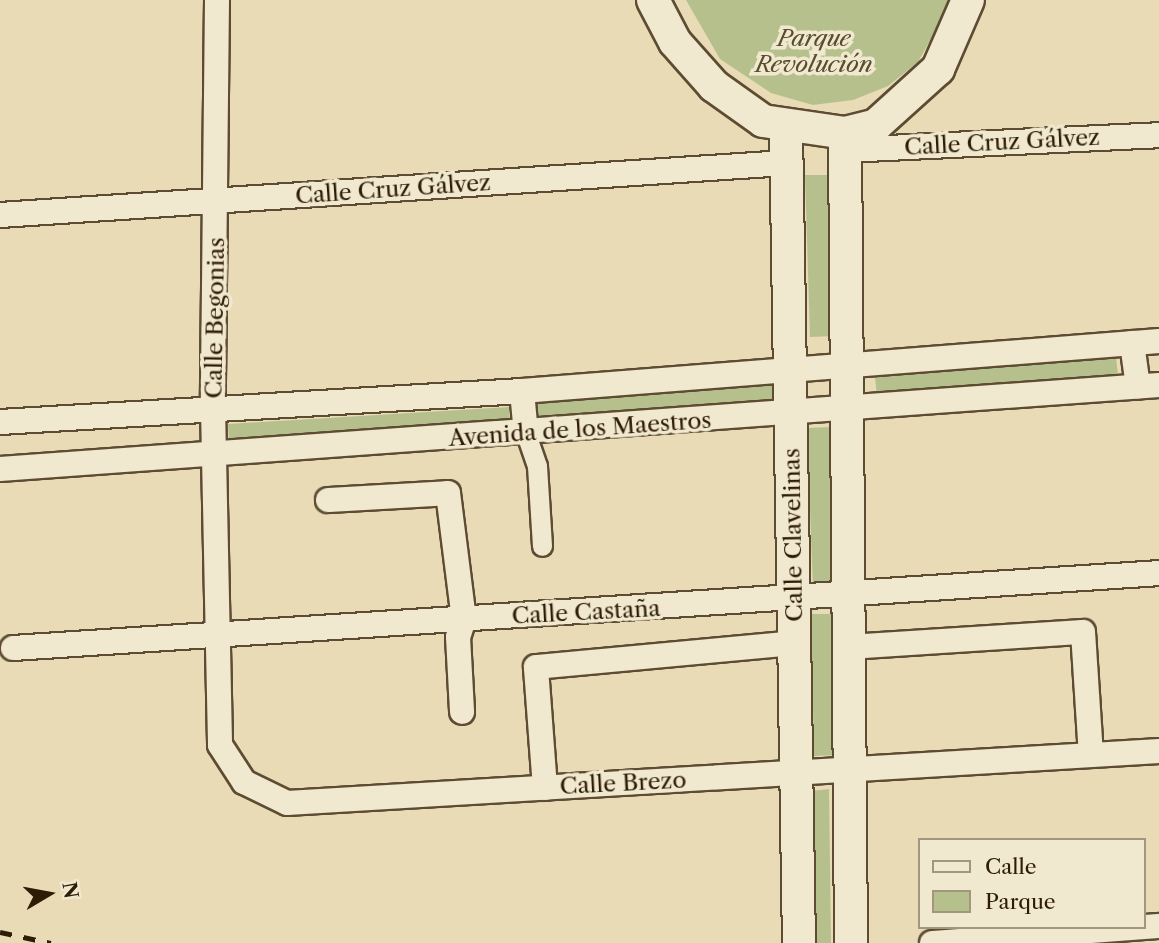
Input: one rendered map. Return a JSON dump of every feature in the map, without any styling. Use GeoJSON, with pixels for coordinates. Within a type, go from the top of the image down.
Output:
{"type":"FeatureCollection","features":[{"type":"Feature","properties":{"kind":"street","name":"Calle Begonias"},"geometry":{"type":"LineString","coordinates":[[217,0],[218,201],[213,453],[218,637]]}},
{"type":"Feature","properties":{"kind":"street"},"geometry":{"type":"LineString","coordinates":[[653,0],[675,42],[713,86],[763,121],[845,142],[876,125],[938,69],[968,0]]}},
{"type":"Feature","properties":{"kind":"street","name":"Calle Clavelinas"},"geometry":{"type":"LineString","coordinates":[[786,127],[799,943]]}},
{"type":"Feature","properties":{"kind":"street","name":"Calle Cruz Gálvez"},"geometry":{"type":"LineString","coordinates":[[845,142],[1159,135]]}},
{"type":"Feature","properties":{"kind":"street"},"geometry":{"type":"LineString","coordinates":[[845,142],[849,366],[847,409],[851,943]]}},
{"type":"Feature","properties":{"kind":"street","name":"Calle Cruz Gálvez"},"geometry":{"type":"LineString","coordinates":[[0,215],[786,163]]}},
{"type":"Feature","properties":{"kind":"street","name":"Avenida de los Maestros"},"geometry":{"type":"LineString","coordinates":[[0,422],[522,391],[1159,341]]}},
{"type":"Feature","properties":{"kind":"street"},"geometry":{"type":"LineString","coordinates":[[1132,343],[1149,386]]}},
{"type":"Feature","properties":{"kind":"street","name":"Avenida de los Maestros"},"geometry":{"type":"LineString","coordinates":[[0,469],[526,434],[1149,386]]}},
{"type":"Feature","properties":{"kind":"street"},"geometry":{"type":"LineString","coordinates":[[522,391],[526,434],[537,466],[542,547]]}},
{"type":"Feature","properties":{"kind":"street"},"geometry":{"type":"LineString","coordinates":[[328,500],[448,493],[464,618],[458,637],[462,712]]}},
{"type":"Feature","properties":{"kind":"street","name":"Calle Castaña"},"geometry":{"type":"LineString","coordinates":[[13,648],[218,637],[464,618],[794,600],[1159,573]]}},
{"type":"Feature","properties":{"kind":"street"},"geometry":{"type":"LineString","coordinates":[[849,647],[1083,632],[1091,755]]}},
{"type":"Feature","properties":{"kind":"street","name":"Calle Brezo"},"geometry":{"type":"LineString","coordinates":[[218,637],[220,746],[244,782],[287,803],[1159,751]]}},
{"type":"Feature","properties":{"kind":"street"},"geometry":{"type":"LineString","coordinates":[[545,788],[537,667],[794,643]]}},
{"type":"Feature","properties":{"kind":"street"},"geometry":{"type":"LineString","coordinates":[[932,943],[1119,929]]}},
{"type":"Feature","properties":{"kind":"green space","name":"Parque Revolución"},"geometry":{"type":"Polygon","coordinates":[[[686,0],[953,0],[918,62],[888,86],[853,100],[813,105],[771,93],[720,59],[686,0]]]}},
{"type":"Feature","properties":{"kind":"green space"},"geometry":{"type":"Polygon","coordinates":[[[805,175],[829,175],[834,336],[810,337],[805,175]]]}},
{"type":"Feature","properties":{"kind":"green space"},"geometry":{"type":"Polygon","coordinates":[[[1116,357],[1118,376],[877,396],[875,377],[1116,357]]]}},
{"type":"Feature","properties":{"kind":"green space"},"geometry":{"type":"Polygon","coordinates":[[[777,382],[779,403],[539,424],[537,404],[777,382]]]}},
{"type":"Feature","properties":{"kind":"green space"},"geometry":{"type":"Polygon","coordinates":[[[509,407],[510,424],[229,440],[228,424],[509,407]]]}},
{"type":"Feature","properties":{"kind":"green space"},"geometry":{"type":"Polygon","coordinates":[[[831,427],[836,588],[813,589],[807,428],[831,427]]]}},
{"type":"Feature","properties":{"kind":"green space"},"geometry":{"type":"Polygon","coordinates":[[[811,614],[835,614],[838,755],[814,756],[811,614]]]}},
{"type":"Feature","properties":{"kind":"green space"},"geometry":{"type":"Polygon","coordinates":[[[829,789],[831,943],[812,943],[811,791],[829,789]]]}},
{"type":"Feature","properties":{"kind":"railway"},"geometry":{"type":"LineString","coordinates":[[0,932],[51,943]]}}]}
